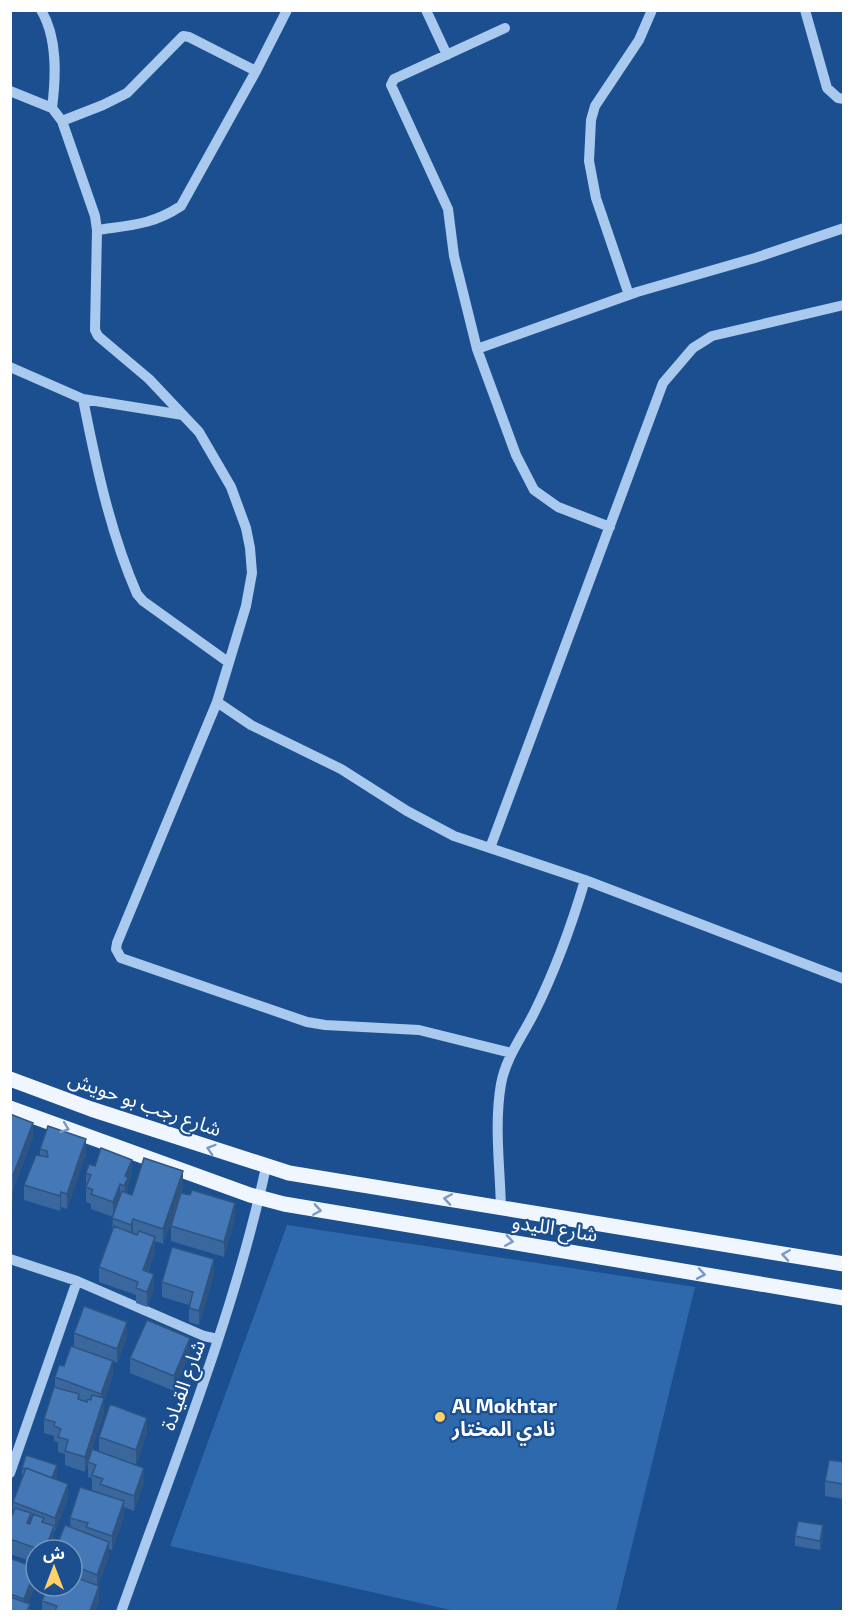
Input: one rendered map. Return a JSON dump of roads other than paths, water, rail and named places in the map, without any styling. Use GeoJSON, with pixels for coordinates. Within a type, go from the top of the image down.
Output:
{"type":"FeatureCollection","features":[{"type":"Feature","properties":{"kind":"main road","name":"شارع رجب بو حويش"},"geometry":{"type":"LineString","coordinates":[[10,1079],[91,1109],[266,1167]]}},
{"type":"Feature","properties":{"kind":"main road"},"geometry":{"type":"LineString","coordinates":[[10,1108],[260,1197]]}},
{"type":"Feature","properties":{"kind":"main road","name":"شارع الليدو"},"geometry":{"type":"LineString","coordinates":[[266,1167],[289,1173],[843,1264]]}},
{"type":"Feature","properties":{"kind":"main road","name":"شارع الليدو"},"geometry":{"type":"LineString","coordinates":[[260,1197],[284,1204],[843,1298]]}},
{"type":"Feature","properties":{"kind":"street"},"geometry":{"type":"LineString","coordinates":[[41,10],[48,22],[57,76],[52,108]]}},
{"type":"Feature","properties":{"kind":"street"},"geometry":{"type":"LineString","coordinates":[[97,230],[144,223],[164,217],[181,206],[287,10]]}},
{"type":"Feature","properties":{"kind":"street"},"geometry":{"type":"LineString","coordinates":[[426,10],[447,55]]}},
{"type":"Feature","properties":{"kind":"street"},"geometry":{"type":"LineString","coordinates":[[629,295],[596,198],[589,162],[591,120],[595,106],[639,40],[652,10]]}},
{"type":"Feature","properties":{"kind":"street"},"geometry":{"type":"LineString","coordinates":[[805,10],[827,88],[838,98],[843,99]]}},
{"type":"Feature","properties":{"kind":"street"},"geometry":{"type":"LineString","coordinates":[[505,28],[394,79],[391,85],[448,208],[454,256],[477,349],[516,455],[534,490],[558,507],[610,527]]}},
{"type":"Feature","properties":{"kind":"street"},"geometry":{"type":"LineString","coordinates":[[62,121],[104,105],[127,93],[183,36],[256,71]]}},
{"type":"Feature","properties":{"kind":"street"},"geometry":{"type":"LineString","coordinates":[[10,91],[52,108],[62,121],[95,216],[97,230],[94,320],[98,336],[149,379],[199,432],[231,488],[246,528],[250,548],[252,573],[246,606],[218,702],[116,949],[121,958],[307,1022],[412,1029],[511,1053]]}},
{"type":"Feature","properties":{"kind":"street"},"geometry":{"type":"LineString","coordinates":[[477,349],[629,295],[755,258],[843,228]]}},
{"type":"Feature","properties":{"kind":"street"},"geometry":{"type":"LineString","coordinates":[[490,848],[663,383],[693,348],[712,336],[843,305]]}},
{"type":"Feature","properties":{"kind":"street"},"geometry":{"type":"LineString","coordinates":[[10,367],[83,399],[184,415]]}},
{"type":"Feature","properties":{"kind":"street"},"geometry":{"type":"LineString","coordinates":[[83,399],[96,468],[137,594],[143,602],[228,662]]}},
{"type":"Feature","properties":{"kind":"street"},"geometry":{"type":"LineString","coordinates":[[218,702],[252,725],[341,768],[407,811],[454,837],[585,880],[843,979]]}},
{"type":"Feature","properties":{"kind":"street"},"geometry":{"type":"LineString","coordinates":[[501,1208],[497,1113],[501,1081],[511,1053],[534,1013],[557,958],[585,880]]}},
{"type":"Feature","properties":{"kind":"street","name":"شارع القيادة"},"geometry":{"type":"LineString","coordinates":[[121,1611],[218,1339],[260,1197],[266,1167]]}},
{"type":"Feature","properties":{"kind":"street"},"geometry":{"type":"LineString","coordinates":[[10,1259],[76,1281],[204,1336],[218,1339]]}},
{"type":"Feature","properties":{"kind":"street"},"geometry":{"type":"LineString","coordinates":[[10,1473],[76,1281]]}},
{"type":"Feature","properties":{"kind":"place","name":"Al Mokhtar نادي المختار"},"geometry":{"type":"Point","coordinates":[440,1417]}}]}
